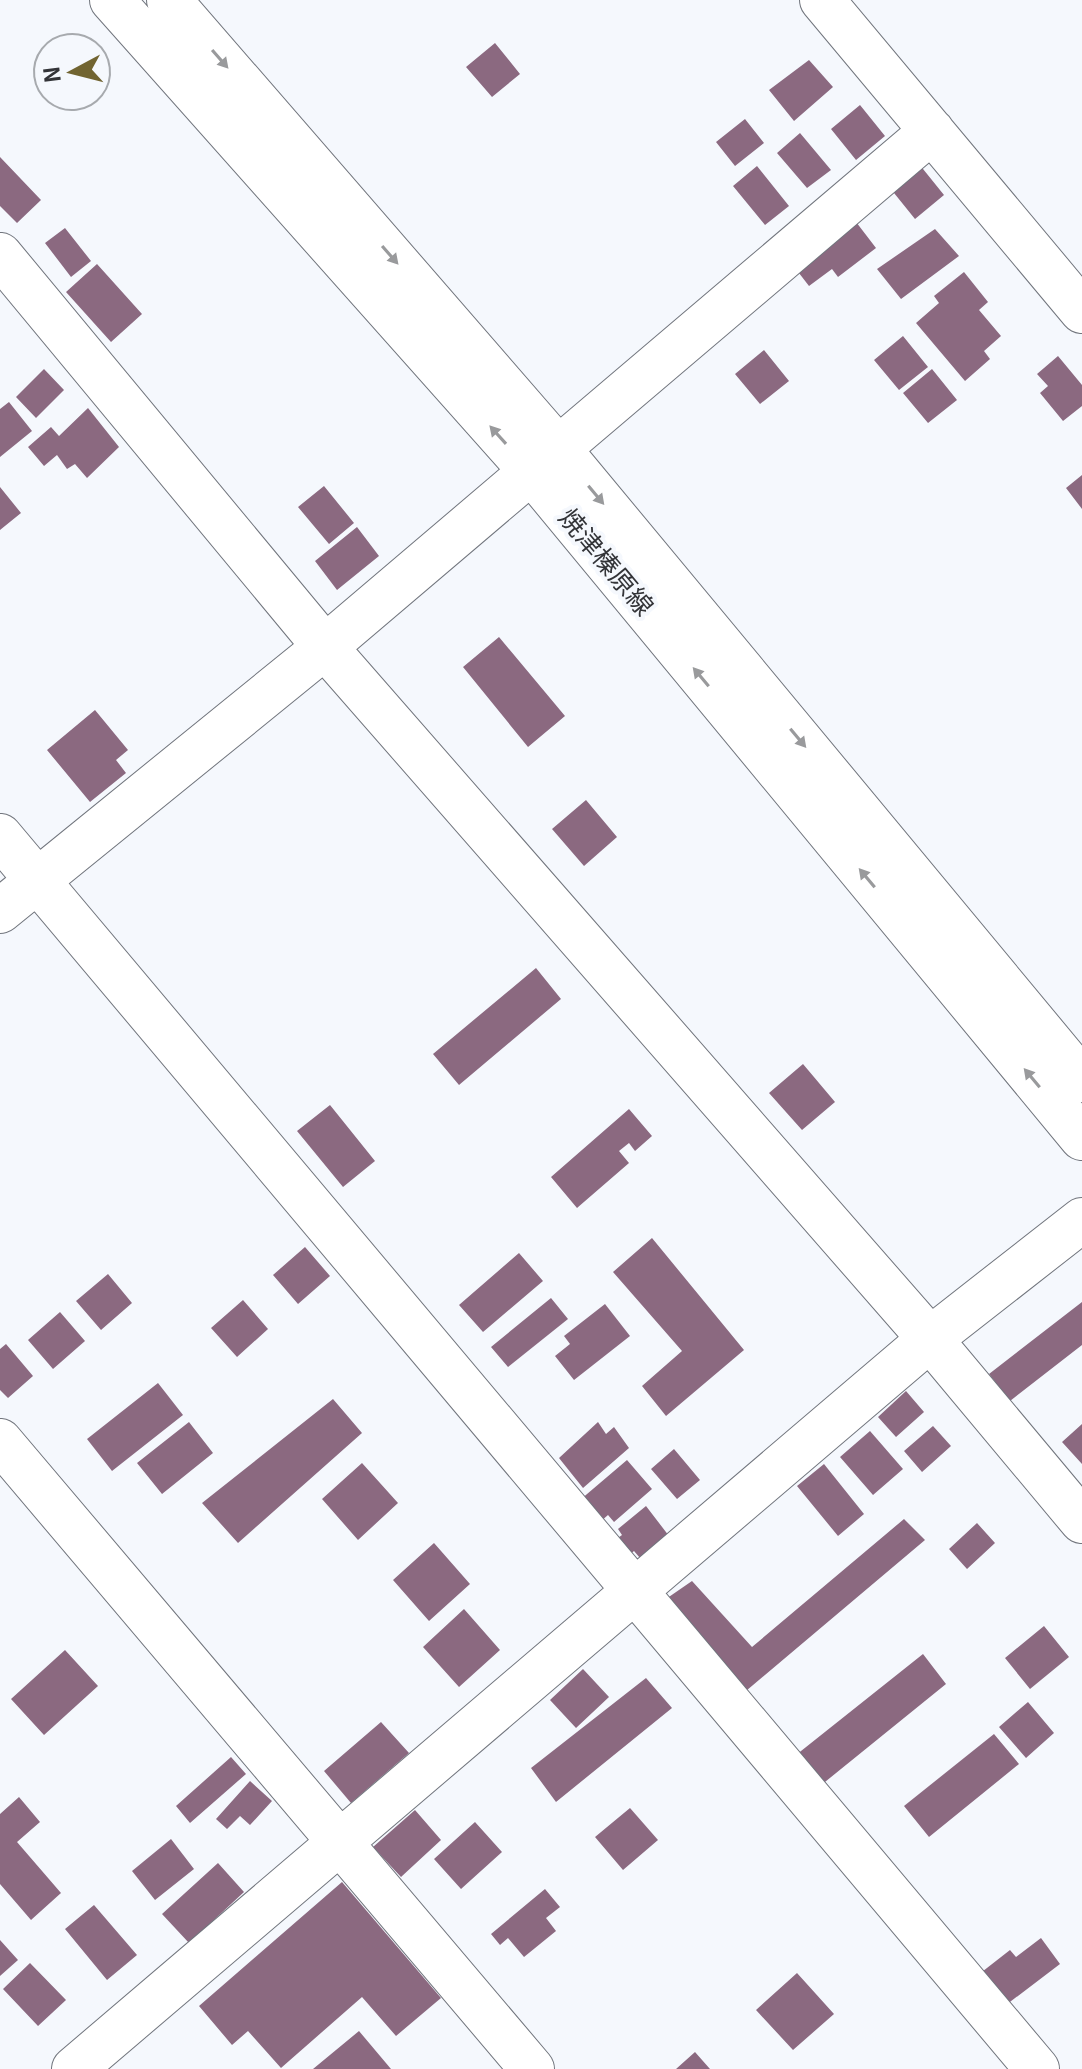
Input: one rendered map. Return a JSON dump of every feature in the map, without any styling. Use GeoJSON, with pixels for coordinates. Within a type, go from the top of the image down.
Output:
{"type":"FeatureCollection","features":[{"type":"Feature","properties":{"kind":"street","name":"焼津榛原線"},"geometry":{"type":"LineString","coordinates":[[112,0],[543,458],[1082,1080]]}},
{"type":"Feature","properties":{"kind":"street","name":"焼津榛原線"},"geometry":{"type":"LineString","coordinates":[[169,0],[543,458],[1082,1138]]}},
{"type":"Feature","properties":{"kind":"street"},"geometry":{"type":"LineString","coordinates":[[822,0],[1082,311]]}},
{"type":"Feature","properties":{"kind":"street"},"geometry":{"type":"LineString","coordinates":[[0,911],[325,647],[543,458],[932,131]]}},
{"type":"Feature","properties":{"kind":"street"},"geometry":{"type":"LineString","coordinates":[[0,255],[325,647],[930,1339],[1082,1521]]}},
{"type":"Feature","properties":{"kind":"street"},"geometry":{"type":"LineString","coordinates":[[0,836],[1037,2069]]}},
{"type":"Feature","properties":{"kind":"street"},"geometry":{"type":"LineString","coordinates":[[74,2069],[930,1339],[1082,1220]]}},
{"type":"Feature","properties":{"kind":"street"},"geometry":{"type":"LineString","coordinates":[[0,1441],[532,2069]]}},
{"type":"Feature","properties":{"kind":"building"},"geometry":{"type":"Polygon","coordinates":[[[495,43],[520,74],[492,97],[466,67],[495,43]]]}},
{"type":"Feature","properties":{"kind":"building"},"geometry":{"type":"Polygon","coordinates":[[[809,60],[833,87],[794,121],[769,90],[809,60]]]}},
{"type":"Feature","properties":{"kind":"building"},"geometry":{"type":"Polygon","coordinates":[[[860,105],[885,136],[856,160],[831,129],[860,105]]]}},
{"type":"Feature","properties":{"kind":"building"},"geometry":{"type":"Polygon","coordinates":[[[745,119],[764,143],[735,166],[716,142],[745,119]]]}},
{"type":"Feature","properties":{"kind":"building"},"geometry":{"type":"Polygon","coordinates":[[[800,133],[831,170],[807,188],[777,153],[800,133]]]}},
{"type":"Feature","properties":{"kind":"building"},"geometry":{"type":"Polygon","coordinates":[[[0,157],[41,200],[17,223],[0,206],[0,157]]]}},
{"type":"Feature","properties":{"kind":"building"},"geometry":{"type":"Polygon","coordinates":[[[919,164],[944,195],[915,219],[890,188],[919,164]]]}},
{"type":"Feature","properties":{"kind":"building"},"geometry":{"type":"Polygon","coordinates":[[[757,166],[789,206],[765,225],[733,186],[757,166]]]}},
{"type":"Feature","properties":{"kind":"building"},"geometry":{"type":"Polygon","coordinates":[[[853,218],[876,248],[838,277],[832,269],[809,286],[792,264],[853,218]]]}},
{"type":"Feature","properties":{"kind":"building"},"geometry":{"type":"Polygon","coordinates":[[[65,228],[91,261],[71,277],[45,243],[65,228]]]}},
{"type":"Feature","properties":{"kind":"building"},"geometry":{"type":"Polygon","coordinates":[[[935,229],[959,256],[901,299],[877,269],[935,229]]]}},
{"type":"Feature","properties":{"kind":"building"},"geometry":{"type":"Polygon","coordinates":[[[97,264],[142,314],[111,342],[66,292],[97,264]]]}},
{"type":"Feature","properties":{"kind":"building"},"geometry":{"type":"Polygon","coordinates":[[[964,272],[988,302],[979,310],[1001,336],[984,351],[990,359],[965,381],[916,323],[939,303],[934,296],[964,272]]]}},
{"type":"Feature","properties":{"kind":"building"},"geometry":{"type":"Polygon","coordinates":[[[903,336],[928,367],[899,390],[874,360],[903,336]]]}},
{"type":"Feature","properties":{"kind":"building"},"geometry":{"type":"Polygon","coordinates":[[[764,350],[789,381],[760,404],[735,374],[764,350]]]}},
{"type":"Feature","properties":{"kind":"building"},"geometry":{"type":"Polygon","coordinates":[[[1058,356],[1082,385],[1082,406],[1063,421],[1040,393],[1048,386],[1037,374],[1058,356]]]}},
{"type":"Feature","properties":{"kind":"building"},"geometry":{"type":"Polygon","coordinates":[[[44,369],[64,390],[36,418],[16,397],[44,369]]]}},
{"type":"Feature","properties":{"kind":"building"},"geometry":{"type":"Polygon","coordinates":[[[932,369],[957,400],[928,423],[903,393],[932,369]]]}},
{"type":"Feature","properties":{"kind":"building"},"geometry":{"type":"Polygon","coordinates":[[[9,402],[32,431],[0,457],[0,409],[9,402]]]}},
{"type":"Feature","properties":{"kind":"building"},"geometry":{"type":"Polygon","coordinates":[[[88,408],[119,447],[87,478],[75,464],[67,469],[57,455],[44,466],[28,447],[51,427],[59,436],[88,408]]]}},
{"type":"Feature","properties":{"kind":"building"},"geometry":{"type":"Polygon","coordinates":[[[1082,475],[1082,509],[1066,488],[1082,475]]]}},
{"type":"Feature","properties":{"kind":"building"},"geometry":{"type":"Polygon","coordinates":[[[324,486],[354,523],[329,544],[298,507],[324,486]]]}},
{"type":"Feature","properties":{"kind":"building"},"geometry":{"type":"Polygon","coordinates":[[[0,487],[21,513],[0,530],[0,487]]]}},
{"type":"Feature","properties":{"kind":"building"},"geometry":{"type":"Polygon","coordinates":[[[357,527],[379,556],[337,590],[315,561],[357,527]]]}},
{"type":"Feature","properties":{"kind":"building"},"geometry":{"type":"Polygon","coordinates":[[[499,637],[565,716],[528,747],[463,667],[499,637]]]}},
{"type":"Feature","properties":{"kind":"building"},"geometry":{"type":"Polygon","coordinates":[[[95,710],[128,750],[116,760],[126,773],[90,802],[47,750],[95,710]]]}},
{"type":"Feature","properties":{"kind":"building"},"geometry":{"type":"Polygon","coordinates":[[[586,800],[617,837],[584,866],[552,829],[586,800]]]}},
{"type":"Feature","properties":{"kind":"building"},"geometry":{"type":"Polygon","coordinates":[[[536,968],[561,999],[459,1085],[433,1054],[536,968]]]}},
{"type":"Feature","properties":{"kind":"building"},"geometry":{"type":"Polygon","coordinates":[[[803,1064],[835,1102],[802,1130],[769,1093],[803,1064]]]}},
{"type":"Feature","properties":{"kind":"building"},"geometry":{"type":"Polygon","coordinates":[[[330,1105],[375,1161],[343,1187],[297,1131],[330,1105]]]}},
{"type":"Feature","properties":{"kind":"building"},"geometry":{"type":"Polygon","coordinates":[[[629,1109],[652,1136],[635,1151],[629,1143],[619,1151],[629,1163],[577,1208],[551,1177],[629,1109]]]}},
{"type":"Feature","properties":{"kind":"building"},"geometry":{"type":"Polygon","coordinates":[[[652,1238],[744,1350],[666,1416],[642,1386],[682,1351],[613,1272],[652,1238]]]}},
{"type":"Feature","properties":{"kind":"building"},"geometry":{"type":"Polygon","coordinates":[[[305,1247],[330,1276],[298,1304],[273,1275],[305,1247]]]}},
{"type":"Feature","properties":{"kind":"building"},"geometry":{"type":"Polygon","coordinates":[[[519,1253],[543,1281],[483,1332],[459,1305],[519,1253]]]}},
{"type":"Feature","properties":{"kind":"building"},"geometry":{"type":"Polygon","coordinates":[[[108,1274],[132,1303],[101,1330],[76,1301],[108,1274]]]}},
{"type":"Feature","properties":{"kind":"building"},"geometry":{"type":"Polygon","coordinates":[[[551,1298],[568,1319],[508,1367],[491,1347],[551,1298]]]}},
{"type":"Feature","properties":{"kind":"building"},"geometry":{"type":"Polygon","coordinates":[[[243,1300],[268,1329],[237,1357],[211,1328],[243,1300]]]}},
{"type":"Feature","properties":{"kind":"building"},"geometry":{"type":"Polygon","coordinates":[[[1082,1302],[1082,1345],[1010,1401],[989,1374],[1082,1302]]]}},
{"type":"Feature","properties":{"kind":"building"},"geometry":{"type":"Polygon","coordinates":[[[605,1304],[630,1336],[574,1380],[555,1356],[570,1344],[564,1336],[605,1304]]]}},
{"type":"Feature","properties":{"kind":"building"},"geometry":{"type":"Polygon","coordinates":[[[60,1312],[85,1341],[53,1369],[28,1340],[60,1312]]]}},
{"type":"Feature","properties":{"kind":"building"},"geometry":{"type":"Polygon","coordinates":[[[6,1344],[33,1376],[8,1398],[0,1390],[0,1349],[6,1344]]]}},
{"type":"Feature","properties":{"kind":"building"},"geometry":{"type":"Polygon","coordinates":[[[158,1383],[183,1415],[112,1471],[87,1439],[158,1383]]]}},
{"type":"Feature","properties":{"kind":"building"},"geometry":{"type":"Polygon","coordinates":[[[906,1391],[924,1412],[896,1437],[878,1417],[906,1391]]]}},
{"type":"Feature","properties":{"kind":"building"},"geometry":{"type":"Polygon","coordinates":[[[333,1399],[362,1433],[238,1543],[202,1503],[333,1399]]]}},
{"type":"Feature","properties":{"kind":"building"},"geometry":{"type":"Polygon","coordinates":[[[189,1422],[213,1453],[162,1494],[137,1463],[189,1422]]]}},
{"type":"Feature","properties":{"kind":"building"},"geometry":{"type":"Polygon","coordinates":[[[598,1422],[606,1434],[614,1427],[629,1448],[583,1488],[559,1458],[598,1422]]]}},
{"type":"Feature","properties":{"kind":"building"},"geometry":{"type":"Polygon","coordinates":[[[1082,1424],[1082,1464],[1062,1442],[1082,1424]]]}},
{"type":"Feature","properties":{"kind":"building"},"geometry":{"type":"Polygon","coordinates":[[[933,1426],[951,1446],[922,1472],[904,1451],[933,1426]]]}},
{"type":"Feature","properties":{"kind":"building"},"geometry":{"type":"Polygon","coordinates":[[[870,1431],[903,1469],[873,1495],[840,1457],[870,1431]]]}},
{"type":"Feature","properties":{"kind":"building"},"geometry":{"type":"Polygon","coordinates":[[[674,1449],[700,1480],[677,1499],[651,1469],[674,1449]]]}},
{"type":"Feature","properties":{"kind":"building"},"geometry":{"type":"Polygon","coordinates":[[[627,1460],[652,1489],[614,1522],[608,1515],[600,1522],[580,1500],[627,1460]]]}},
{"type":"Feature","properties":{"kind":"building"},"geometry":{"type":"Polygon","coordinates":[[[362,1463],[398,1503],[358,1540],[322,1499],[362,1463]]]}},
{"type":"Feature","properties":{"kind":"building"},"geometry":{"type":"Polygon","coordinates":[[[824,1464],[864,1514],[838,1536],[797,1486],[824,1464]]]}},
{"type":"Feature","properties":{"kind":"building"},"geometry":{"type":"Polygon","coordinates":[[[646,1506],[669,1536],[640,1558],[634,1551],[623,1560],[611,1543],[622,1535],[618,1529],[646,1506]]]}},
{"type":"Feature","properties":{"kind":"building"},"geometry":{"type":"Polygon","coordinates":[[[904,1519],[925,1540],[740,1696],[663,1601],[692,1581],[752,1647],[904,1519]]]}},
{"type":"Feature","properties":{"kind":"building"},"geometry":{"type":"Polygon","coordinates":[[[977,1523],[995,1543],[967,1569],[949,1549],[977,1523]]]}},
{"type":"Feature","properties":{"kind":"building"},"geometry":{"type":"Polygon","coordinates":[[[434,1543],[470,1584],[429,1621],[393,1580],[434,1543]]]}},
{"type":"Feature","properties":{"kind":"building"},"geometry":{"type":"Polygon","coordinates":[[[464,1609],[500,1650],[459,1687],[423,1647],[464,1609]]]}},
{"type":"Feature","properties":{"kind":"building"},"geometry":{"type":"Polygon","coordinates":[[[1044,1626],[1069,1657],[1030,1689],[1005,1658],[1044,1626]]]}},
{"type":"Feature","properties":{"kind":"building"},"geometry":{"type":"Polygon","coordinates":[[[65,1650],[98,1686],[44,1735],[11,1699],[65,1650]]]}},
{"type":"Feature","properties":{"kind":"building"},"geometry":{"type":"Polygon","coordinates":[[[923,1654],[946,1684],[820,1786],[796,1755],[923,1654]]]}},
{"type":"Feature","properties":{"kind":"building"},"geometry":{"type":"Polygon","coordinates":[[[583,1669],[609,1697],[576,1728],[550,1700],[583,1669]]]}},
{"type":"Feature","properties":{"kind":"building"},"geometry":{"type":"Polygon","coordinates":[[[646,1678],[672,1708],[556,1802],[531,1768],[646,1678]]]}},
{"type":"Feature","properties":{"kind":"building"},"geometry":{"type":"Polygon","coordinates":[[[1028,1702],[1054,1733],[1026,1758],[999,1727],[1028,1702]]]}},
{"type":"Feature","properties":{"kind":"building"},"geometry":{"type":"Polygon","coordinates":[[[381,1722],[409,1753],[351,1803],[324,1771],[381,1722]]]}},
{"type":"Feature","properties":{"kind":"building"},"geometry":{"type":"Polygon","coordinates":[[[994,1734],[1019,1764],[929,1837],[904,1806],[994,1734]]]}},
{"type":"Feature","properties":{"kind":"building"},"geometry":{"type":"Polygon","coordinates":[[[231,1757],[246,1774],[190,1823],[176,1806],[231,1757]]]}},
{"type":"Feature","properties":{"kind":"building"},"geometry":{"type":"Polygon","coordinates":[[[250,1781],[272,1801],[250,1825],[240,1816],[227,1829],[216,1819],[250,1781]]]}},
{"type":"Feature","properties":{"kind":"building"},"geometry":{"type":"Polygon","coordinates":[[[19,1797],[40,1822],[17,1842],[61,1893],[31,1920],[0,1884],[0,1814],[19,1797]]]}},
{"type":"Feature","properties":{"kind":"building"},"geometry":{"type":"Polygon","coordinates":[[[630,1808],[658,1840],[623,1870],[595,1837],[630,1808]]]}},
{"type":"Feature","properties":{"kind":"building"},"geometry":{"type":"Polygon","coordinates":[[[415,1810],[441,1840],[401,1877],[373,1847],[415,1810]]]}},
{"type":"Feature","properties":{"kind":"building"},"geometry":{"type":"Polygon","coordinates":[[[475,1822],[502,1852],[461,1889],[434,1859],[475,1822]]]}},
{"type":"Feature","properties":{"kind":"building"},"geometry":{"type":"Polygon","coordinates":[[[171,1839],[194,1869],[155,1900],[132,1871],[171,1839]]]}},
{"type":"Feature","properties":{"kind":"building"},"geometry":{"type":"Polygon","coordinates":[[[218,1863],[244,1892],[189,1943],[162,1914],[218,1863]]]}},
{"type":"Feature","properties":{"kind":"building"},"geometry":{"type":"Polygon","coordinates":[[[342,1882],[441,1998],[396,2036],[362,1997],[281,2068],[248,2031],[232,2045],[199,2006],[342,1882]]]}},
{"type":"Feature","properties":{"kind":"building"},"geometry":{"type":"Polygon","coordinates":[[[545,1889],[560,1907],[546,1918],[556,1931],[524,1957],[508,1938],[500,1945],[491,1934],[545,1889]]]}},
{"type":"Feature","properties":{"kind":"building"},"geometry":{"type":"Polygon","coordinates":[[[94,1905],[137,1955],[107,1980],[65,1929],[94,1905]]]}},
{"type":"Feature","properties":{"kind":"building"},"geometry":{"type":"Polygon","coordinates":[[[1041,1938],[1060,1964],[1002,2008],[978,1975],[1010,1950],[1016,1957],[1041,1938]]]}},
{"type":"Feature","properties":{"kind":"building"},"geometry":{"type":"Polygon","coordinates":[[[0,1940],[18,1960],[0,1976],[0,1940]]]}},
{"type":"Feature","properties":{"kind":"building"},"geometry":{"type":"Polygon","coordinates":[[[30,1963],[66,2000],[38,2026],[3,1989],[30,1963]]]}},
{"type":"Feature","properties":{"kind":"building"},"geometry":{"type":"Polygon","coordinates":[[[797,1973],[834,2014],[793,2050],[756,2010],[797,1973]]]}},
{"type":"Feature","properties":{"kind":"building"},"geometry":{"type":"Polygon","coordinates":[[[359,2031],[391,2069],[313,2069],[359,2031]]]}},
{"type":"Feature","properties":{"kind":"building"},"geometry":{"type":"Polygon","coordinates":[[[695,2052],[710,2069],[676,2069],[695,2052]]]}}]}
